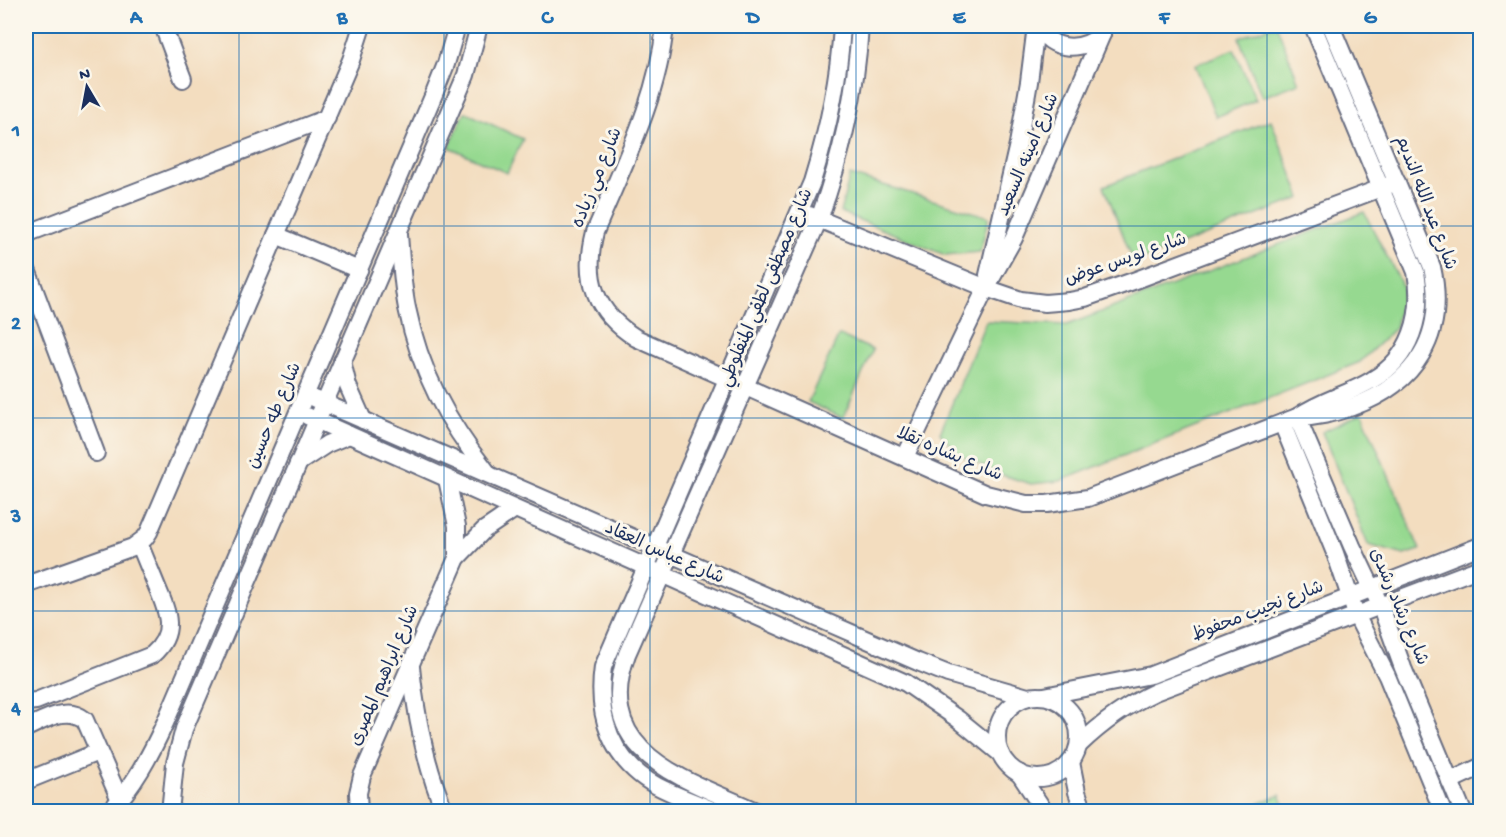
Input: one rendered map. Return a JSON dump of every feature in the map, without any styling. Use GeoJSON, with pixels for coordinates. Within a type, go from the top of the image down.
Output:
{"type":"FeatureCollection","features":[{"type":"Feature","properties":{"kind":"street"},"geometry":{"type":"LineString","coordinates":[[163,26],[183,79]]}},
{"type":"Feature","properties":{"kind":"street"},"geometry":{"type":"LineString","coordinates":[[26,585],[139,543],[149,532],[327,118],[351,60],[362,26]]}},
{"type":"Feature","properties":{"kind":"street","name":"شارع طه حسين"},"geometry":{"type":"LineString","coordinates":[[115,806],[138,776],[153,750],[438,84],[458,26]]}},
{"type":"Feature","properties":{"kind":"street"},"geometry":{"type":"LineString","coordinates":[[170,812],[175,763],[184,729],[466,75],[479,26]]}},
{"type":"Feature","properties":{"kind":"street","name":"شارع مي زياده"},"geometry":{"type":"LineString","coordinates":[[665,26],[657,76],[647,110],[595,232],[591,249],[592,284],[608,316],[621,329],[636,339],[728,381]]}},
{"type":"Feature","properties":{"kind":"street","name":"شارع مصطفى لطفي المنفلوطي"},"geometry":{"type":"LineString","coordinates":[[717,812],[657,786],[640,775],[626,761],[614,745],[601,707],[600,687],[603,667],[812,182],[831,116],[837,82],[842,26]]}},
{"type":"Feature","properties":{"kind":"street","name":"شارع مصطفى لطفي المنفلوطي"},"geometry":{"type":"LineString","coordinates":[[759,812],[740,808],[668,770],[641,750],[623,720],[619,695],[621,669],[832,185],[843,146],[856,68],[860,26]]}},
{"type":"Feature","properties":{"kind":"street"},"geometry":{"type":"LineString","coordinates":[[1037,26],[1047,38],[1065,47],[1085,45],[1106,28]]}},
{"type":"Feature","properties":{"kind":"street","name":"شارع امينه السعيد"},"geometry":{"type":"LineString","coordinates":[[986,288],[1018,144],[1037,26]]}},
{"type":"Feature","properties":{"kind":"street","name":"شارع عبد الله النديم"},"geometry":{"type":"LineString","coordinates":[[1289,420],[1321,402],[1359,387],[1385,371],[1401,354],[1413,333],[1419,303],[1416,272],[1312,26]]}},
{"type":"Feature","properties":{"kind":"street","name":"شارع عبد الله النديم"},"geometry":{"type":"LineString","coordinates":[[1289,420],[1325,416],[1381,394],[1407,374],[1426,347],[1436,316],[1436,283],[1427,252],[1331,26]]}},
{"type":"Feature","properties":{"kind":"street","name":"شارع امينه السعيد"},"geometry":{"type":"LineString","coordinates":[[905,457],[986,288],[1014,238],[1106,28]]}},
{"type":"Feature","properties":{"kind":"street"},"geometry":{"type":"LineString","coordinates":[[26,234],[327,118]]}},
{"type":"Feature","properties":{"kind":"street","name":"شارع لويس عوض"},"geometry":{"type":"LineString","coordinates":[[800,211],[986,288],[1021,300],[1045,303],[1069,302],[1397,182]]}},
{"type":"Feature","properties":{"kind":"street"},"geometry":{"type":"LineString","coordinates":[[398,232],[406,306],[415,343],[428,379],[445,414],[490,475]]}},
{"type":"Feature","properties":{"kind":"street"},"geometry":{"type":"LineString","coordinates":[[276,235],[359,270]]}},
{"type":"Feature","properties":{"kind":"street"},"geometry":{"type":"LineString","coordinates":[[26,267],[96,453]]}},
{"type":"Feature","properties":{"kind":"street"},"geometry":{"type":"LineString","coordinates":[[342,361],[352,398],[363,420]]}},
{"type":"Feature","properties":{"kind":"street","name":"شارع بشاره تقلا"},"geometry":{"type":"LineString","coordinates":[[728,381],[986,494],[1026,504],[1047,504],[1088,498],[1289,420]]}},
{"type":"Feature","properties":{"kind":"street","name":"شارع عباس العقاد"},"geometry":{"type":"LineString","coordinates":[[306,395],[948,674],[1036,697]]}},
{"type":"Feature","properties":{"kind":"street","name":"شارع عباس العقاد"},"geometry":{"type":"LineString","coordinates":[[298,412],[906,683],[935,702],[1001,754]]}},
{"type":"Feature","properties":{"kind":"street","name":"شارع رشاد رشدى"},"geometry":{"type":"LineString","coordinates":[[1289,420],[1373,588],[1462,812]]}},
{"type":"Feature","properties":{"kind":"street","name":"شارع رشاد رشدى"},"geometry":{"type":"LineString","coordinates":[[1289,420],[1349,598],[1387,676],[1443,812]]}},
{"type":"Feature","properties":{"kind":"street"},"geometry":{"type":"LineString","coordinates":[[297,464],[327,444],[350,435]]}},
{"type":"Feature","properties":{"kind":"street","name":"شارع ابراهيم المصرى"},"geometry":{"type":"LineString","coordinates":[[447,478],[457,526],[457,558]]}},
{"type":"Feature","properties":{"kind":"street","name":"شارع ابراهيم المصرى"},"geometry":{"type":"LineString","coordinates":[[359,812],[358,793],[363,776],[457,558],[484,530],[515,509]]}},
{"type":"Feature","properties":{"kind":"street"},"geometry":{"type":"LineString","coordinates":[[26,702],[36,701],[152,655],[162,644],[168,631],[167,610],[139,543]]}},
{"type":"Feature","properties":{"kind":"street","name":"شارع نجيب محفوظ"},"geometry":{"type":"LineString","coordinates":[[1036,697],[1151,675],[1480,546]]}},
{"type":"Feature","properties":{"kind":"street"},"geometry":{"type":"LineString","coordinates":[[1019,773],[1042,778],[1054,775],[1071,762],[1079,745],[1114,714],[1131,703],[1480,568]]}},
{"type":"Feature","properties":{"kind":"street"},"geometry":{"type":"LineString","coordinates":[[410,665],[415,708],[424,751],[445,812]]}},
{"type":"Feature","properties":{"kind":"street"},"geometry":{"type":"LineString","coordinates":[[1045,812],[1019,773],[1005,762],[1001,754],[997,741],[998,728],[1003,715],[1011,705],[1036,697],[1054,698],[1062,702],[1075,717],[1079,726],[1079,745]]}},
{"type":"Feature","properties":{"kind":"street"},"geometry":{"type":"LineString","coordinates":[[26,728],[64,713],[72,712],[85,720],[115,806]]}},
{"type":"Feature","properties":{"kind":"street"},"geometry":{"type":"LineString","coordinates":[[26,781],[98,752]]}},
{"type":"Feature","properties":{"kind":"street"},"geometry":{"type":"LineString","coordinates":[[1071,762],[1084,812]]}},
{"type":"Feature","properties":{"kind":"street"},"geometry":{"type":"LineString","coordinates":[[1428,776],[1447,775],[1480,767]]}},
{"type":"Feature","properties":{"kind":"green space"},"geometry":{"type":"Polygon","coordinates":[[[1277,26],[1299,83],[1262,97],[1239,38],[1277,26]]]}},
{"type":"Feature","properties":{"kind":"green space"},"geometry":{"type":"Polygon","coordinates":[[[1234,49],[1256,100],[1216,117],[1195,65],[1234,49]]]}},
{"type":"Feature","properties":{"kind":"green space"},"geometry":{"type":"Polygon","coordinates":[[[465,112],[523,139],[507,173],[449,147],[465,112]]]}},
{"type":"Feature","properties":{"kind":"green space"},"geometry":{"type":"Polygon","coordinates":[[[1271,120],[1301,198],[1134,263],[1104,186],[1271,120]]]}},
{"type":"Feature","properties":{"kind":"green space"},"geometry":{"type":"Polygon","coordinates":[[[850,175],[989,217],[980,252],[945,255],[840,212],[850,175]]]}},
{"type":"Feature","properties":{"kind":"green space"},"geometry":{"type":"Polygon","coordinates":[[[1364,212],[1404,289],[1395,328],[1360,362],[1060,481],[1031,484],[1002,475],[960,455],[940,433],[986,321],[1067,325],[1364,212]]]}},
{"type":"Feature","properties":{"kind":"green space"},"geometry":{"type":"Polygon","coordinates":[[[839,335],[873,350],[843,418],[808,402],[839,335]]]}},
{"type":"Feature","properties":{"kind":"green space"},"geometry":{"type":"Polygon","coordinates":[[[1362,413],[1420,550],[1404,555],[1368,545],[1322,432],[1362,413]]]}},
{"type":"Feature","properties":{"kind":"green space"},"geometry":{"type":"Polygon","coordinates":[[[1280,795],[1287,811],[1240,811],[1280,795]]]}}]}
